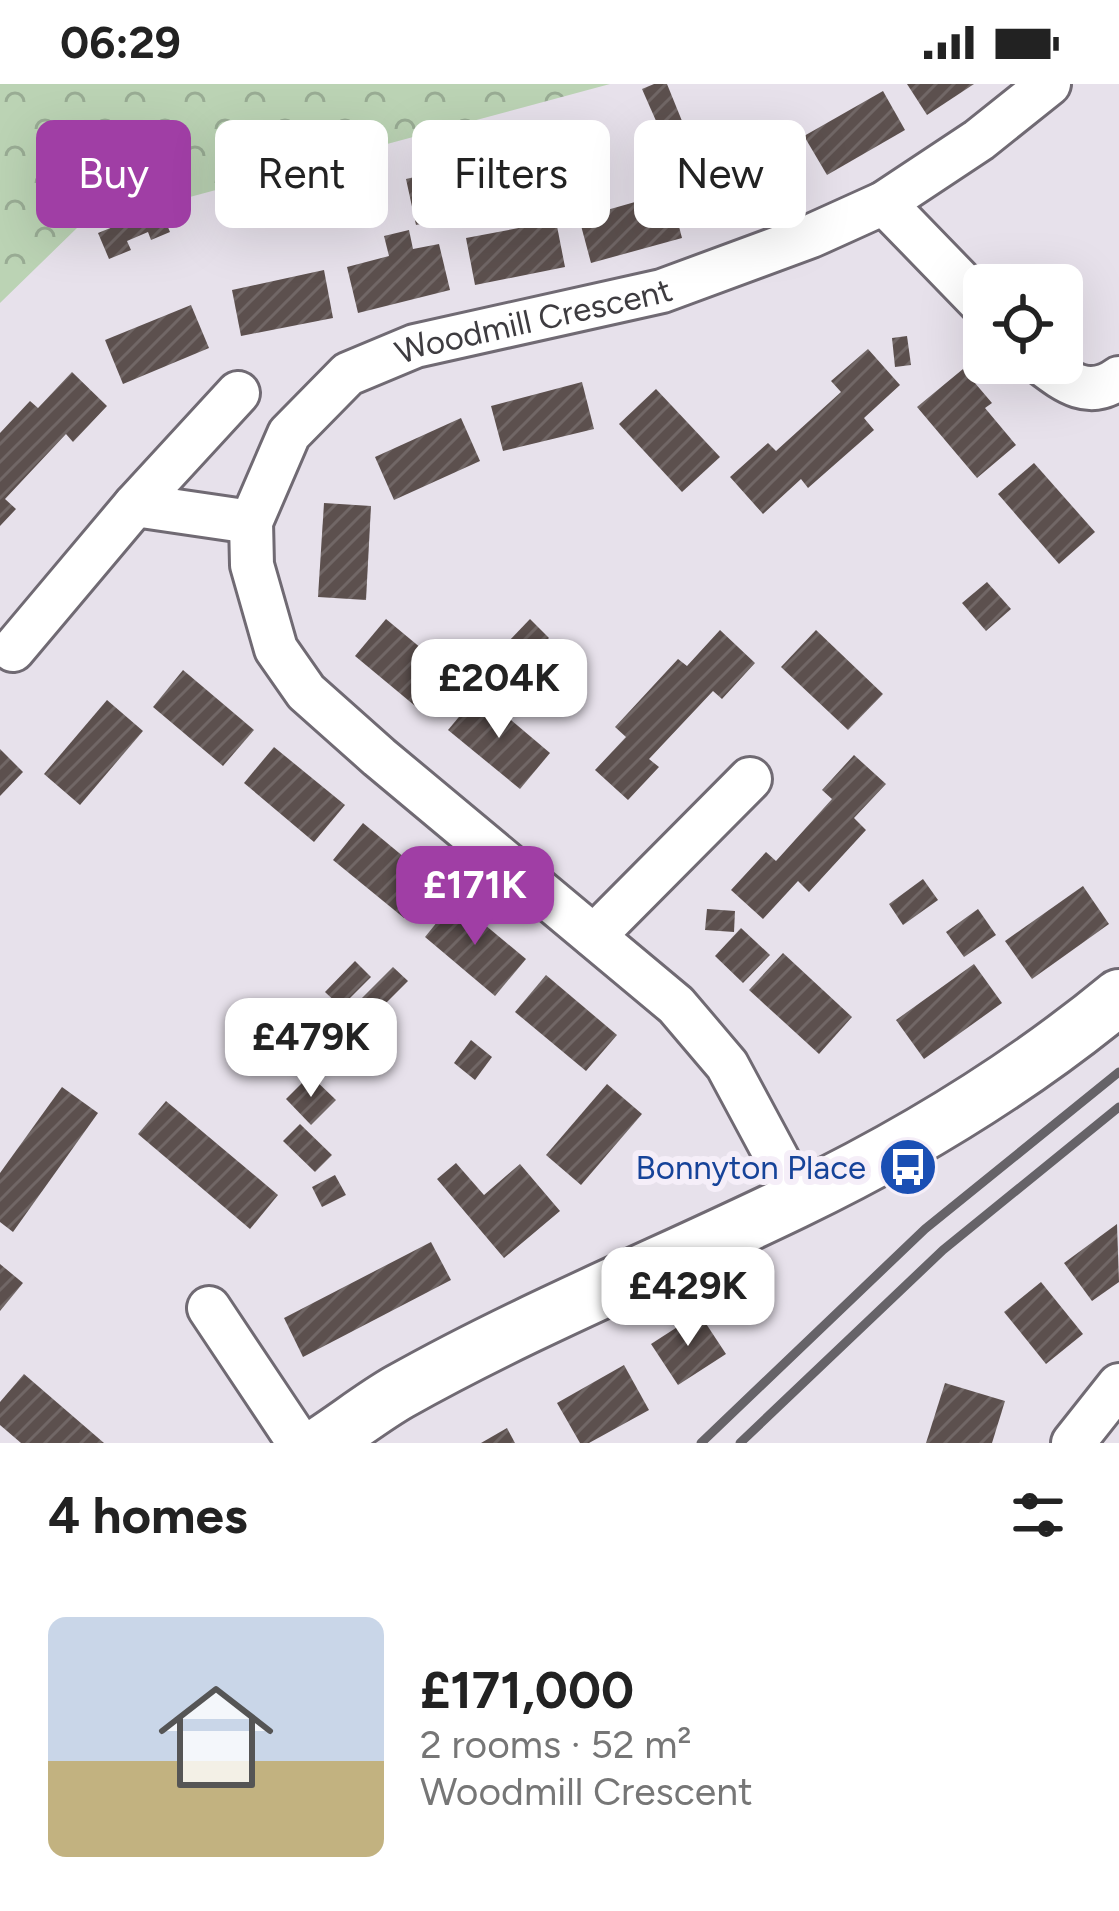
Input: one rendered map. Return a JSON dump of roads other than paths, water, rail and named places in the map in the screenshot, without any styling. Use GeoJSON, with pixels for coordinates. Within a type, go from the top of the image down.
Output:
{"type":"FeatureCollection","features":[{"type":"Feature","properties":{"kind":"street","name":"Woodmill Crescent"},"geometry":{"type":"LineString","coordinates":[[800,1199],[727,1065],[676,1005],[305,692],[275,649],[252,565],[251,522],[289,434],[348,374],[415,346],[662,291],[811,236],[884,203],[979,140],[1049,84]]}},
{"type":"Feature","properties":{"kind":"street"},"geometry":{"type":"LineString","coordinates":[[884,203],[963,284]]}},
{"type":"Feature","properties":{"kind":"street"},"geometry":{"type":"LineString","coordinates":[[1068,384],[1106,387],[1119,378]]}},
{"type":"Feature","properties":{"kind":"street"},"geometry":{"type":"LineString","coordinates":[[13,650],[135,505],[238,393]]}},
{"type":"Feature","properties":{"kind":"street"},"geometry":{"type":"LineString","coordinates":[[135,505],[251,522]]}},
{"type":"Feature","properties":{"kind":"street"},"geometry":{"type":"LineString","coordinates":[[593,937],[750,779]]}},
{"type":"Feature","properties":{"kind":"street"},"geometry":{"type":"LineString","coordinates":[[323,1443],[397,1394],[800,1199],[931,1127],[1067,1040],[1119,997]]}},
{"type":"Feature","properties":{"kind":"street"},"geometry":{"type":"LineString","coordinates":[[209,1307],[299,1443]]}},
{"type":"Feature","properties":{"kind":"street"},"geometry":{"type":"LineString","coordinates":[[1072,1443],[1119,1385]]}},
{"type":"Feature","properties":{"kind":"railway"},"geometry":{"type":"LineString","coordinates":[[701,1443],[925,1229],[1119,1072]]}},
{"type":"Feature","properties":{"kind":"railway"},"geometry":{"type":"LineString","coordinates":[[740,1443],[943,1250],[1119,1107]]}},
{"type":"Feature","properties":{"kind":"place","name":"Bonnyton Place"},"geometry":{"type":"Point","coordinates":[908,1167]}}]}
